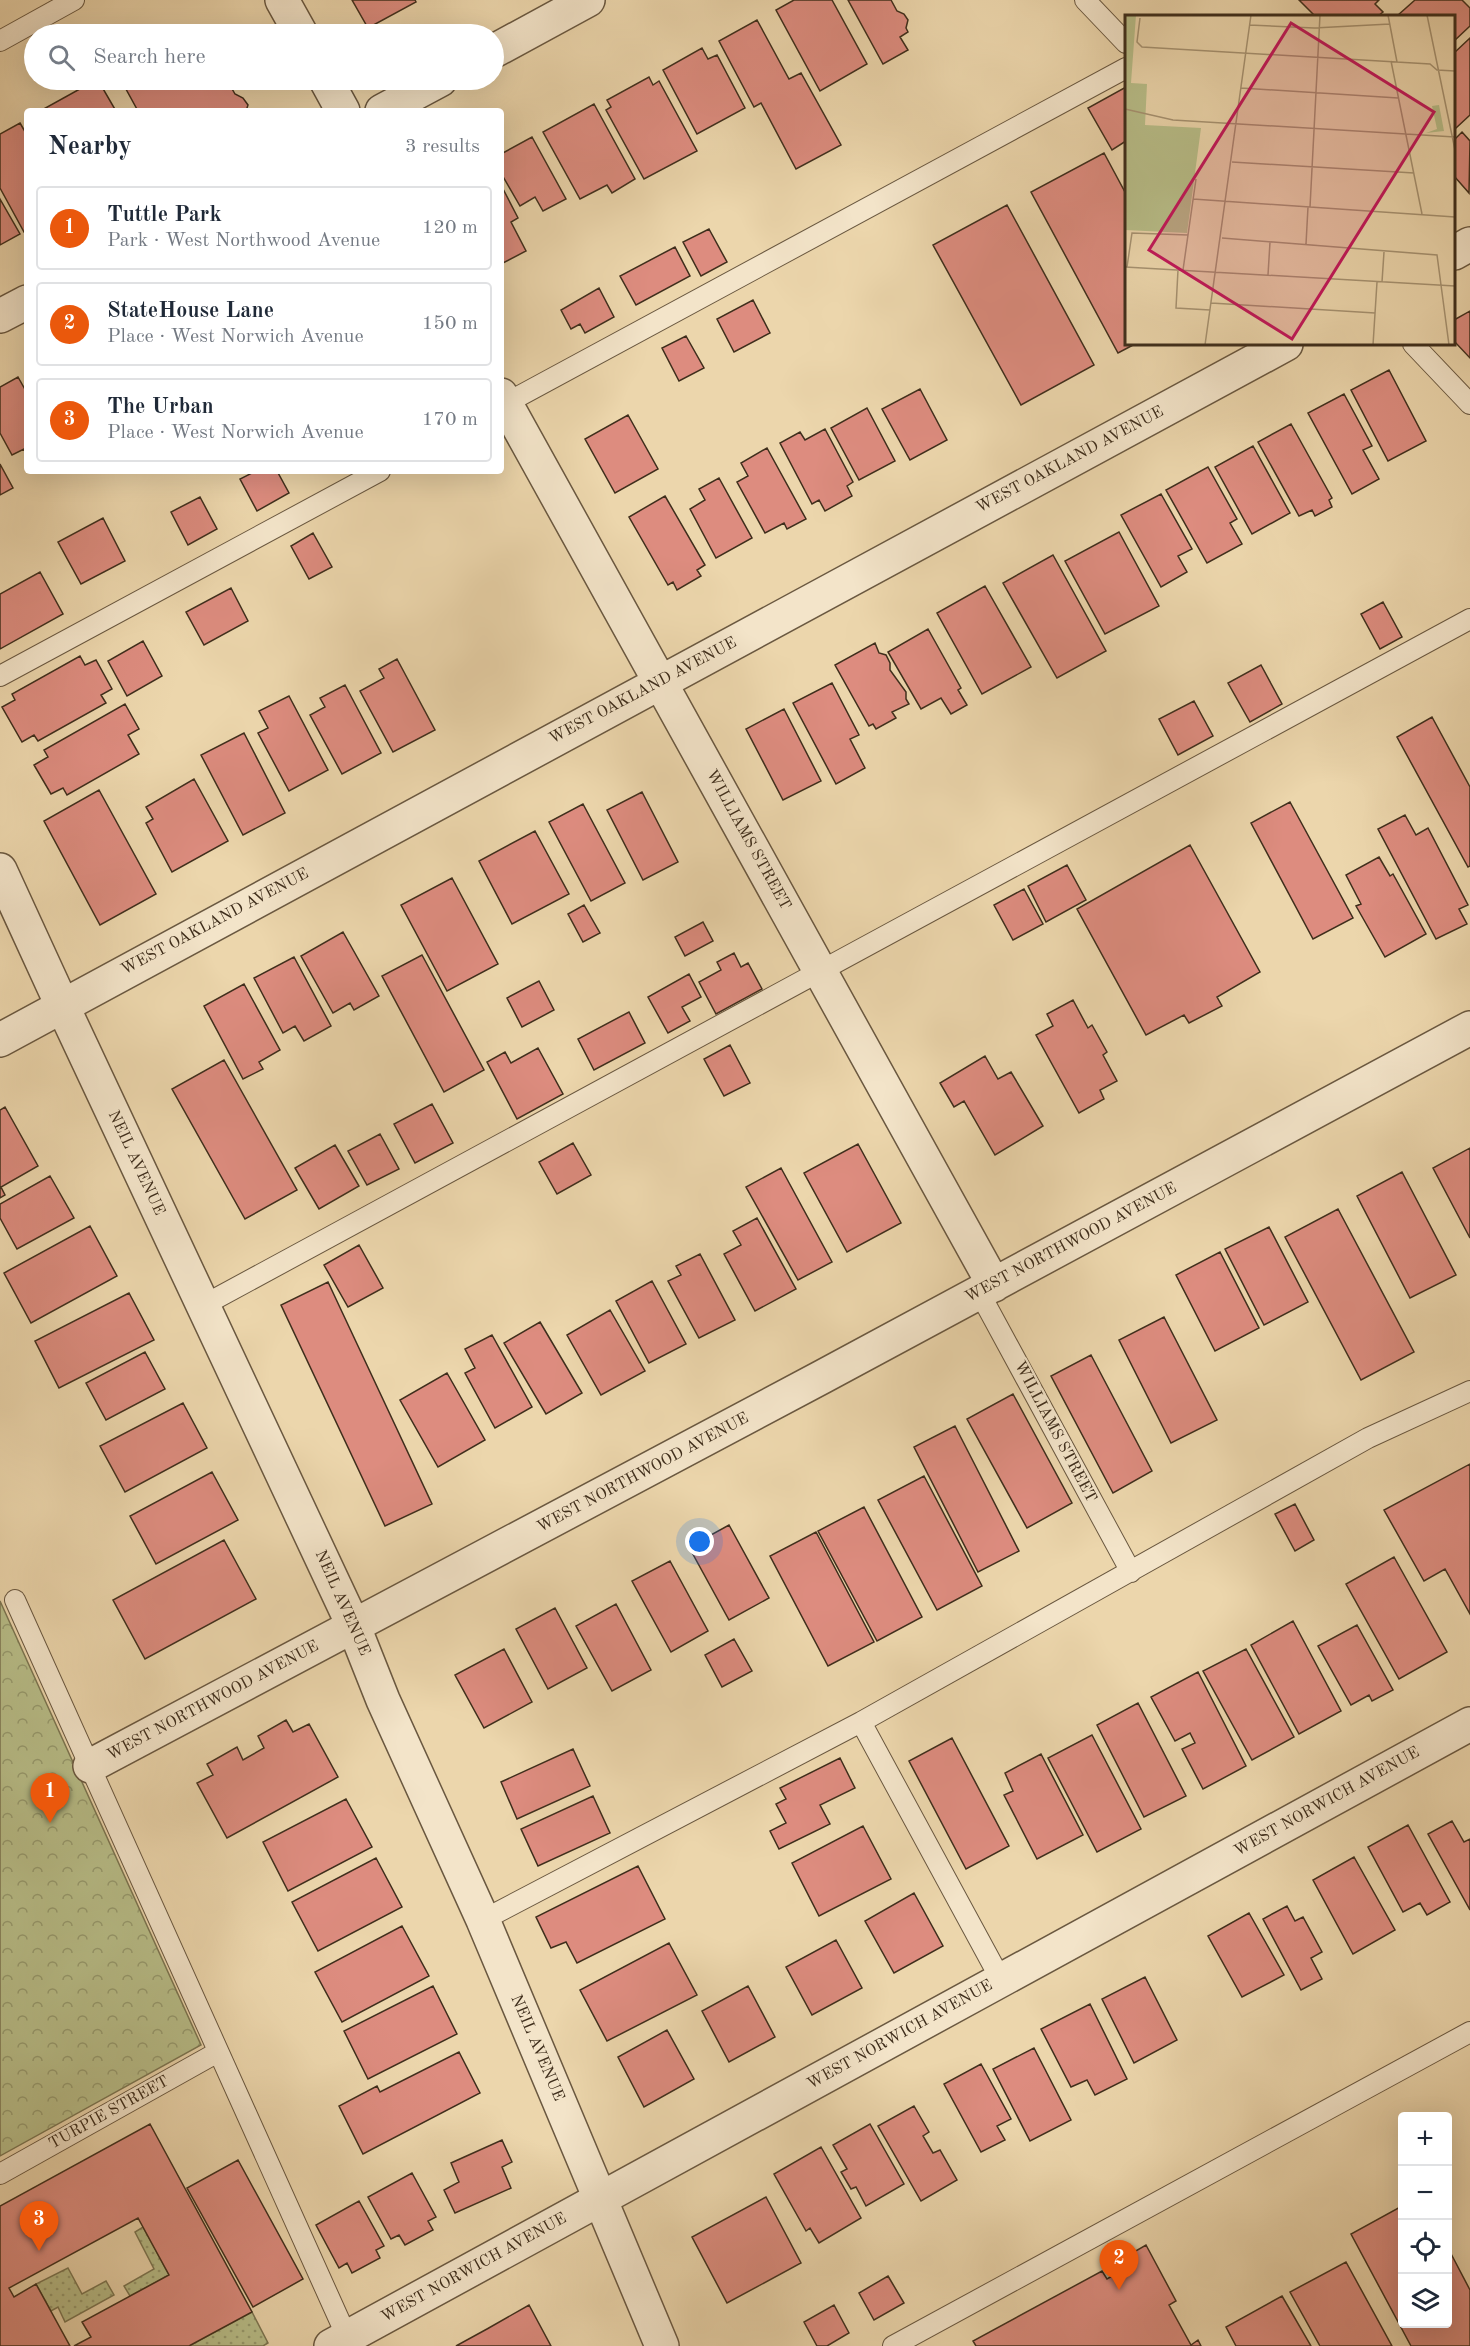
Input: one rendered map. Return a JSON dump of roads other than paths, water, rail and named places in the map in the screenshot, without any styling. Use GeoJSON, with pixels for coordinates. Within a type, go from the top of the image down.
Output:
{"type":"FeatureCollection","features":[{"type":"Feature","properties":{"kind":"street"},"geometry":{"type":"LineString","coordinates":[[282,0],[295,24]]}},
{"type":"Feature","properties":{"kind":"street"},"geometry":{"type":"LineString","coordinates":[[504,46],[588,0]]}},
{"type":"Feature","properties":{"kind":"street"},"geometry":{"type":"LineString","coordinates":[[331,90],[341,108]]}},
{"type":"Feature","properties":{"kind":"street"},"geometry":{"type":"LineString","coordinates":[[388,108],[421,90]]}},
{"type":"Feature","properties":{"kind":"street"},"geometry":{"type":"LineString","coordinates":[[1455,252],[1470,244]]}},
{"type":"Feature","properties":{"kind":"street"},"geometry":{"type":"LineString","coordinates":[[0,316],[24,304]]}},
{"type":"Feature","properties":{"kind":"street","name":"WEST OAKLAND AVENUE"},"geometry":{"type":"LineString","coordinates":[[0,1040],[1284,345]]}},
{"type":"Feature","properties":{"kind":"street","name":"WILLIAMS STREET"},"geometry":{"type":"LineString","coordinates":[[504,406],[820,971],[987,1288]]}},
{"type":"Feature","properties":{"kind":"street","name":"NEIL AVENUE"},"geometry":{"type":"LineString","coordinates":[[0,870],[354,1627],[383,1700],[483,1920],[602,2198],[662,2346]]}},
{"type":"Feature","properties":{"kind":"street","name":"WEST NORTHWOOD AVENUE"},"geometry":{"type":"LineString","coordinates":[[90,1766],[354,1627],[1470,1028]]}},
{"type":"Feature","properties":{"kind":"street","name":"WEST NORWICH AVENUE"},"geometry":{"type":"LineString","coordinates":[[339,2342],[1470,1724]]}},
{"type":"Feature","properties":{"kind":"lane"},"geometry":{"type":"LineString","coordinates":[[31,24],[74,0]]}},
{"type":"Feature","properties":{"kind":"lane"},"geometry":{"type":"LineString","coordinates":[[1085,0],[1125,43]]}},
{"type":"Feature","properties":{"kind":"lane"},"geometry":{"type":"LineString","coordinates":[[0,41],[24,28]]}},
{"type":"Feature","properties":{"kind":"lane"},"geometry":{"type":"LineString","coordinates":[[504,401],[1125,70]]}},
{"type":"Feature","properties":{"kind":"lane"},"geometry":{"type":"LineString","coordinates":[[1414,345],[1470,404]]}},
{"type":"Feature","properties":{"kind":"lane"},"geometry":{"type":"LineString","coordinates":[[0,676],[374,474]]}},
{"type":"Feature","properties":{"kind":"lane"},"geometry":{"type":"LineString","coordinates":[[204,1305],[1470,619]]}},
{"type":"Feature","properties":{"kind":"lane","name":"WILLIAMS STREET"},"geometry":{"type":"LineString","coordinates":[[987,1288],[1131,1572]]}},
{"type":"Feature","properties":{"kind":"lane"},"geometry":{"type":"LineString","coordinates":[[483,1920],[861,1722],[1368,1438],[1470,1391]]}},
{"type":"Feature","properties":{"kind":"lane"},"geometry":{"type":"LineString","coordinates":[[15,1600],[90,1766]]}},
{"type":"Feature","properties":{"kind":"lane"},"geometry":{"type":"LineString","coordinates":[[861,1722],[1001,1980]]}},
{"type":"Feature","properties":{"kind":"lane","name":"WEST NORTHWOOD AVENUE"},"geometry":{"type":"LineString","coordinates":[[90,1766],[218,2052],[339,2342]]}},
{"type":"Feature","properties":{"kind":"lane"},"geometry":{"type":"LineString","coordinates":[[893,2346],[1470,2032]]}},
{"type":"Feature","properties":{"kind":"lane","name":"TURPIE STREET"},"geometry":{"type":"LineString","coordinates":[[0,2174],[218,2052]]}},
{"type":"Feature","properties":{"kind":"place","name":"Tuttle Park"},"geometry":{"type":"Point","coordinates":[50,1823]}},
{"type":"Feature","properties":{"kind":"place","name":"The Urban"},"geometry":{"type":"Point","coordinates":[39,2251]}},
{"type":"Feature","properties":{"kind":"place","name":"StateHouse Lane"},"geometry":{"type":"Point","coordinates":[1119,2290]}}]}
